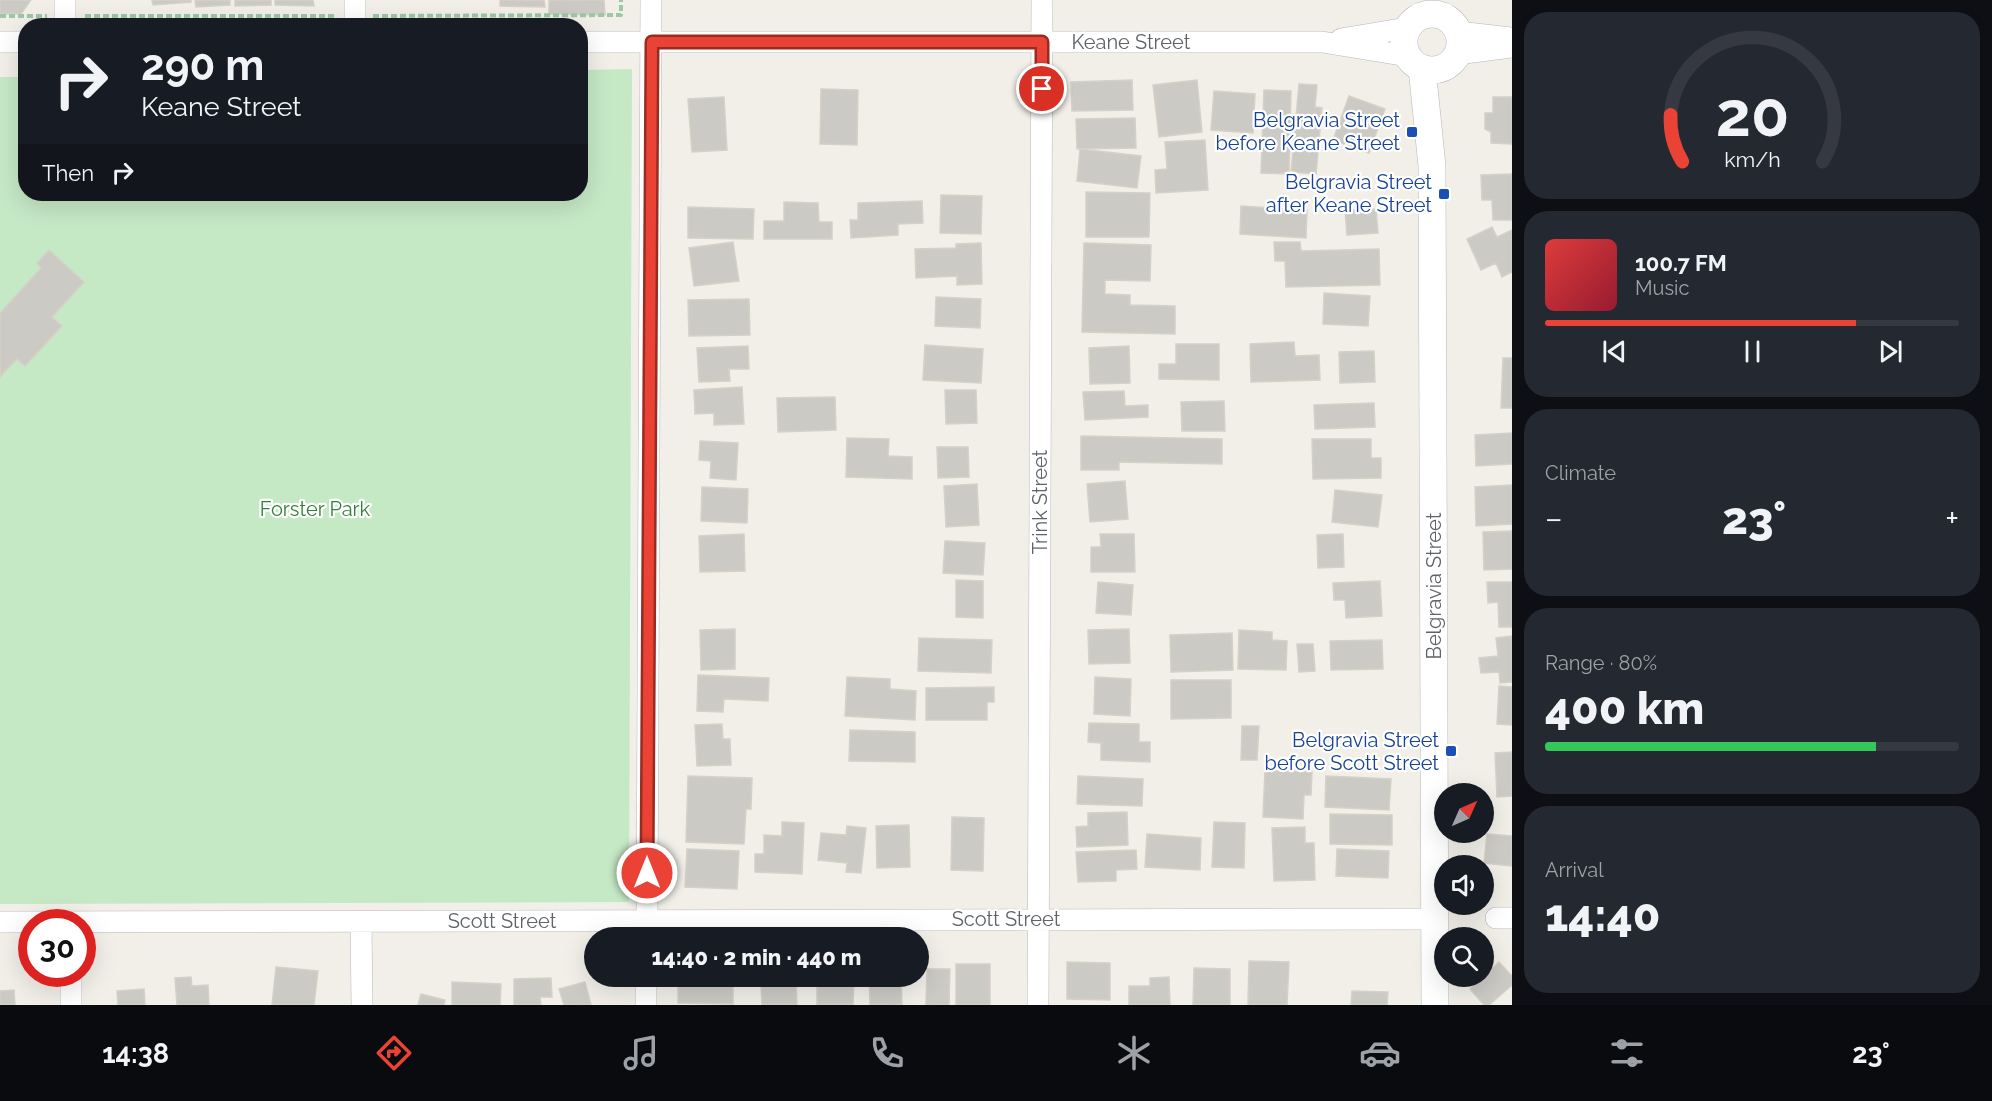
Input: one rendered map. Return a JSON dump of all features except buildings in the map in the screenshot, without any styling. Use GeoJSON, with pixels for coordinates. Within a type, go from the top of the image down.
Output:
{"type":"FeatureCollection","features":[{"type":"Feature","properties":{"kind":"street"},"geometry":{"type":"LineString","coordinates":[[647,921],[651,0]]}},
{"type":"Feature","properties":{"kind":"street","name":"Trink Street"},"geometry":{"type":"LineString","coordinates":[[1038,1005],[1042,0]]}},
{"type":"Feature","properties":{"kind":"street"},"geometry":{"type":"LineString","coordinates":[[1416,15],[1431,14],[1440,42]]}},
{"type":"Feature","properties":{"kind":"street","name":"Keane Street"},"geometry":{"type":"LineString","coordinates":[[1322,42],[1416,15]]}},
{"type":"Feature","properties":{"kind":"street","name":"Belgravia Street"},"geometry":{"type":"LineString","coordinates":[[1416,15],[1404,42],[1440,42],[1432,166],[1435,1005]]}},
{"type":"Feature","properties":{"kind":"street","name":"Keane Street"},"geometry":{"type":"LineString","coordinates":[[588,42],[1440,42],[1512,38]]}},
{"type":"Feature","properties":{"kind":"street"},"geometry":{"type":"LineString","coordinates":[[0,42],[18,42]]}},
{"type":"Feature","properties":{"kind":"street","name":"Keane Street"},"geometry":{"type":"LineString","coordinates":[[1440,42],[1512,47]]}},
{"type":"Feature","properties":{"kind":"street","name":"Scott Street"},"geometry":{"type":"LineString","coordinates":[[96,922],[1435,919]]}},
{"type":"Feature","properties":{"kind":"street","name":"Scott Street"},"geometry":{"type":"LineString","coordinates":[[0,922],[18,922]]}},
{"type":"Feature","properties":{"kind":"street"},"geometry":{"type":"LineString","coordinates":[[362,922],[362,1005]]}},
{"type":"Feature","properties":{"kind":"street"},"geometry":{"type":"LineString","coordinates":[[71,987],[71,1005]]}},
{"type":"Feature","properties":{"kind":"street"},"geometry":{"type":"LineString","coordinates":[[646,987],[646,1005]]}},
{"type":"Feature","properties":{"kind":"path"},"geometry":{"type":"LineString","coordinates":[[0,16],[65,14],[621,15],[621,0]]}},
{"type":"Feature","properties":{"kind":"green space","name":"Forster Park"},"geometry":{"type":"Polygon","coordinates":[[[632,69],[629,902],[0,904],[0,77],[18,77],[18,201],[588,201],[588,70],[632,69]]]}},
{"type":"Feature","properties":{"kind":"place","name":"Belgravia Street before Keane Street"},"geometry":{"type":"Point","coordinates":[1412,132]}},
{"type":"Feature","properties":{"kind":"place","name":"Belgravia Street after Keane Street"},"geometry":{"type":"Point","coordinates":[1444,194]}},
{"type":"Feature","properties":{"kind":"place","name":"Belgravia Street before Scott Street"},"geometry":{"type":"Point","coordinates":[1451,751]}},
{"type":"Feature","properties":{"kind":"route"},"geometry":{"type":"LineString","coordinates":[[647,873],[652,42],[1042,42],[1042,89]]}}]}
